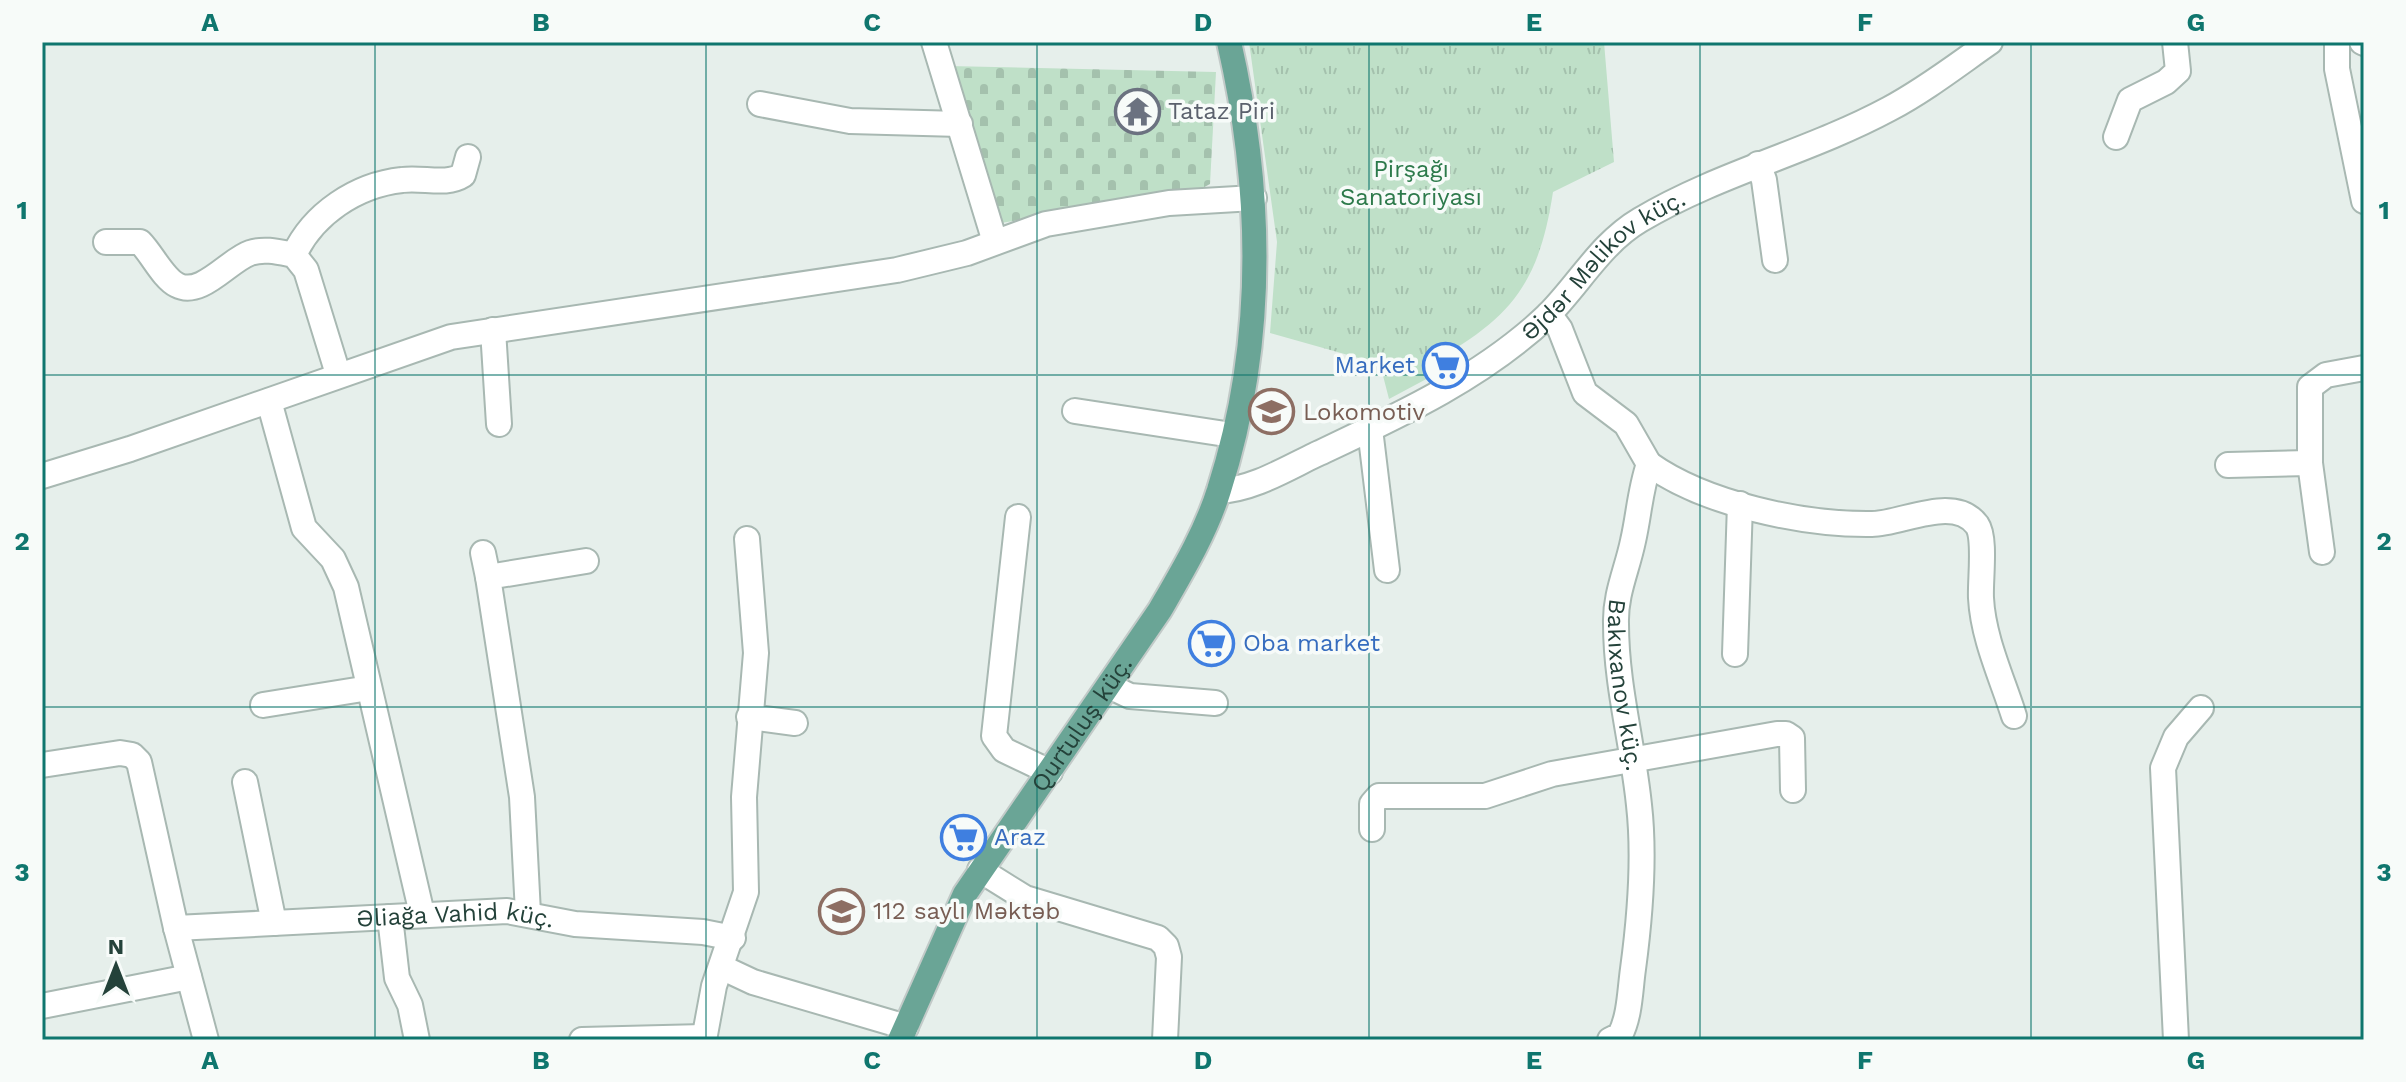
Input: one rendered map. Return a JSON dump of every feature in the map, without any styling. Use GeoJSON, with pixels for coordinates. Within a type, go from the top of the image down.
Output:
{"type":"FeatureCollection","features":[{"type":"Feature","properties":{"kind":"main road","name":"Qurtuluş küç."},"geometry":{"type":"LineString","coordinates":[[903,1033],[954,914],[980,870],[1109,686],[1182,573],[1219,491],[1232,435],[1255,299],[1254,198],[1248,145],[1229,42]]}},
{"type":"Feature","properties":{"kind":"street"},"geometry":{"type":"LineString","coordinates":[[934,42],[995,242]]}},
{"type":"Feature","properties":{"kind":"street"},"geometry":{"type":"LineString","coordinates":[[2116,137],[2130,100],[2166,82],[2178,71],[2175,42]]}},
{"type":"Feature","properties":{"kind":"street"},"geometry":{"type":"LineString","coordinates":[[2337,42],[2337,69],[2364,201]]}},
{"type":"Feature","properties":{"kind":"street","name":"Əjdər Məlikov küç."},"geometry":{"type":"LineString","coordinates":[[1219,491],[1248,486],[1370,429],[1483,366],[1549,314],[1602,252],[1636,222],[1687,195],[1890,109],[1978,46]]}},
{"type":"Feature","properties":{"kind":"street"},"geometry":{"type":"LineString","coordinates":[[760,104],[850,121],[960,124]]}},
{"type":"Feature","properties":{"kind":"street"},"geometry":{"type":"LineString","coordinates":[[294,255],[303,235],[336,204],[402,180],[455,180],[463,175],[468,157]]}},
{"type":"Feature","properties":{"kind":"street"},"geometry":{"type":"LineString","coordinates":[[1758,164],[1764,180],[1775,260]]}},
{"type":"Feature","properties":{"kind":"street"},"geometry":{"type":"LineString","coordinates":[[42,476],[269,401],[423,345],[493,330],[897,270],[943,260],[1046,224],[1127,209],[1254,198]]}},
{"type":"Feature","properties":{"kind":"street"},"geometry":{"type":"LineString","coordinates":[[106,242],[140,242],[175,285],[186,288],[200,285],[247,253],[262,250],[294,255],[306,270],[338,374]]}},
{"type":"Feature","properties":{"kind":"street"},"geometry":{"type":"LineString","coordinates":[[1549,314],[1564,339],[1585,393],[1626,424],[1649,464],[1715,497],[1785,514],[1872,524],[1935,512],[1965,515],[1977,525],[1981,536],[1981,601],[1986,629],[2014,716]]}},
{"type":"Feature","properties":{"kind":"street"},"geometry":{"type":"LineString","coordinates":[[493,330],[499,424]]}},
{"type":"Feature","properties":{"kind":"street"},"geometry":{"type":"LineString","coordinates":[[2322,552],[2310,463],[2310,387],[2326,375],[2364,368]]}},
{"type":"Feature","properties":{"kind":"street"},"geometry":{"type":"LineString","coordinates":[[269,401],[304,528],[333,559],[346,587],[422,914]]}},
{"type":"Feature","properties":{"kind":"street"},"geometry":{"type":"LineString","coordinates":[[1075,411],[1232,435]]}},
{"type":"Feature","properties":{"kind":"street"},"geometry":{"type":"LineString","coordinates":[[1370,429],[1387,570]]}},
{"type":"Feature","properties":{"kind":"street"},"geometry":{"type":"LineString","coordinates":[[2228,465],[2310,463]]}},
{"type":"Feature","properties":{"kind":"street","name":"Bakıxanov küç."},"geometry":{"type":"LineString","coordinates":[[1610,1040],[1620,1035],[1624,1028],[1635,952],[1640,853],[1639,806],[1615,623],[1618,589],[1633,543],[1642,482],[1649,464]]}},
{"type":"Feature","properties":{"kind":"street"},"geometry":{"type":"LineString","coordinates":[[1735,654],[1740,504]]}},
{"type":"Feature","properties":{"kind":"street"},"geometry":{"type":"LineString","coordinates":[[1018,517],[994,736],[1004,750],[1050,772]]}},
{"type":"Feature","properties":{"kind":"street"},"geometry":{"type":"LineString","coordinates":[[582,1040],[704,1038],[721,967],[743,911],[748,867],[744,797],[756,653],[747,539]]}},
{"type":"Feature","properties":{"kind":"street"},"geometry":{"type":"LineString","coordinates":[[483,553],[522,797],[529,874],[528,913]]}},
{"type":"Feature","properties":{"kind":"street"},"geometry":{"type":"LineString","coordinates":[[488,577],[586,561]]}},
{"type":"Feature","properties":{"kind":"street"},"geometry":{"type":"LineString","coordinates":[[1109,686],[1130,696],[1215,703]]}},
{"type":"Feature","properties":{"kind":"street"},"geometry":{"type":"LineString","coordinates":[[263,705],[369,688]]}},
{"type":"Feature","properties":{"kind":"street"},"geometry":{"type":"LineString","coordinates":[[2176,1040],[2163,768],[2176,737],[2201,708]]}},
{"type":"Feature","properties":{"kind":"street"},"geometry":{"type":"LineString","coordinates":[[749,717],[795,723]]}},
{"type":"Feature","properties":{"kind":"street"},"geometry":{"type":"LineString","coordinates":[[1372,829],[1372,804],[1379,796],[1485,796],[1552,774],[1631,758],[1786,734],[1794,747],[1793,790]]}},
{"type":"Feature","properties":{"kind":"street"},"geometry":{"type":"LineString","coordinates":[[42,765],[120,753],[132,755],[139,762],[176,928],[206,1040]]}},
{"type":"Feature","properties":{"kind":"street"},"geometry":{"type":"LineString","coordinates":[[245,782],[274,923]]}},
{"type":"Feature","properties":{"kind":"street"},"geometry":{"type":"LineString","coordinates":[[980,870],[1025,898],[1158,938],[1166,946],[1169,957],[1165,1040]]}},
{"type":"Feature","properties":{"kind":"street","name":"Əliağa Vahid küç."},"geometry":{"type":"LineString","coordinates":[[176,928],[487,910],[528,913],[575,924],[703,932],[733,938]]}},
{"type":"Feature","properties":{"kind":"street"},"geometry":{"type":"LineString","coordinates":[[390,917],[397,978],[410,1005],[417,1040]]}},
{"type":"Feature","properties":{"kind":"street"},"geometry":{"type":"LineString","coordinates":[[721,967],[753,982],[903,1033]]}},
{"type":"Feature","properties":{"kind":"street"},"geometry":{"type":"LineString","coordinates":[[42,1006],[189,977]]}},
{"type":"Feature","properties":{"kind":"green space","name":"Pirşağı Sanatoriyası"},"geometry":{"type":"Polygon","coordinates":[[[1249,42],[1604,42],[1614,162],[1553,192],[1539,251],[1517,296],[1481,331],[1430,363],[1432,376],[1389,399],[1380,364],[1270,333],[1277,242],[1249,42]]]}},
{"type":"Feature","properties":{"kind":"green space"},"geometry":{"type":"Polygon","coordinates":[[[948,66],[1216,72],[1210,184],[1197,191],[1001,223],[948,66]]]}},
{"type":"Feature","properties":{"kind":"place","name":"Tataz Piri"},"geometry":{"type":"Point","coordinates":[1137,111]}},
{"type":"Feature","properties":{"kind":"place","name":"Market"},"geometry":{"type":"Point","coordinates":[1446,365]}},
{"type":"Feature","properties":{"kind":"place","name":"Lokomotiv"},"geometry":{"type":"Point","coordinates":[1272,412]}},
{"type":"Feature","properties":{"kind":"place","name":"Oba market"},"geometry":{"type":"Point","coordinates":[1212,643]}},
{"type":"Feature","properties":{"kind":"place","name":"Araz"},"geometry":{"type":"Point","coordinates":[963,837]}},
{"type":"Feature","properties":{"kind":"place","name":"112 saylı Məktəb"},"geometry":{"type":"Point","coordinates":[842,911]}}]}
